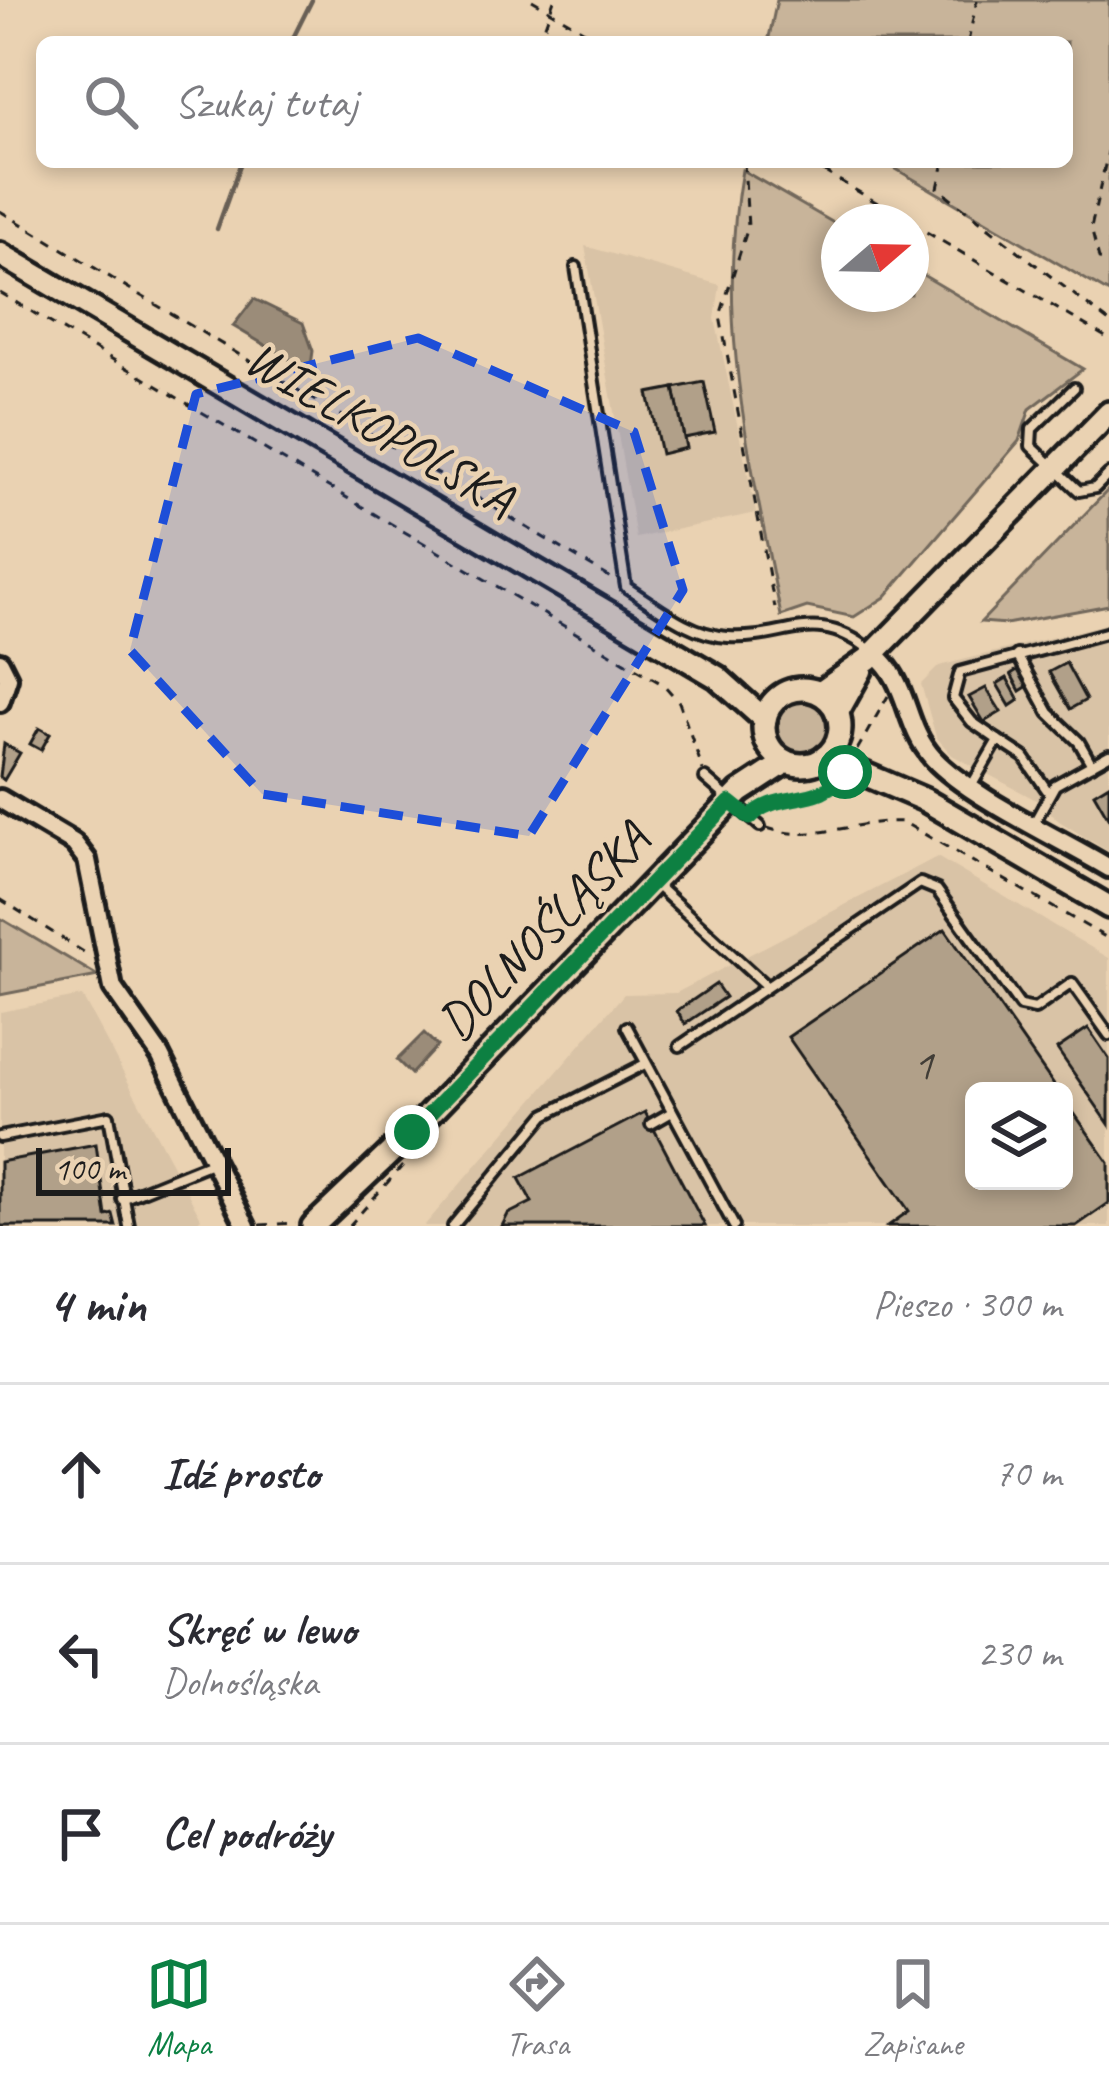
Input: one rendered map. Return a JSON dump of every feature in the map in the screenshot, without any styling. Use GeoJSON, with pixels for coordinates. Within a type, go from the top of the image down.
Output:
{"type":"FeatureCollection","features":[{"type":"Feature","properties":{"kind":"main road","name":"WIELKOPOLSKA"},"geometry":{"type":"LineString","coordinates":[[0,254],[717,677],[765,720]]}},
{"type":"Feature","properties":{"kind":"main road"},"geometry":{"type":"LineString","coordinates":[[1109,412],[871,656],[820,693],[797,689],[780,697],[765,720],[769,745],[786,762],[808,765],[825,757],[852,757],[1109,907]]}},
{"type":"Feature","properties":{"kind":"main road"},"geometry":{"type":"LineString","coordinates":[[825,757],[871,656]]}},
{"type":"Feature","properties":{"kind":"main road","name":"WIELKOPOLSKA"},"geometry":{"type":"LineString","coordinates":[[717,677],[780,697]]}},
{"type":"Feature","properties":{"kind":"main road"},"geometry":{"type":"LineString","coordinates":[[820,693],[852,757]]}},
{"type":"Feature","properties":{"kind":"main road","name":"DOLNOŚLĄSKA"},"geometry":{"type":"LineString","coordinates":[[313,1226],[412,1132],[735,797],[769,745]]}},
{"type":"Feature","properties":{"kind":"main road","name":"DOLNOŚLĄSKA"},"geometry":{"type":"LineString","coordinates":[[735,797],[786,762]]}},
{"type":"Feature","properties":{"kind":"main road","name":"DOLNOŚLĄSKA"},"geometry":{"type":"LineString","coordinates":[[333,1226],[412,1132]]}},
{"type":"Feature","properties":{"kind":"street"},"geometry":{"type":"LineString","coordinates":[[871,656],[903,687],[926,749],[972,785],[1109,868]]}},
{"type":"Feature","properties":{"kind":"street"},"geometry":{"type":"LineString","coordinates":[[0,662],[8,678],[0,702]]}},
{"type":"Feature","properties":{"kind":"street"},"geometry":{"type":"LineString","coordinates":[[0,800],[74,843],[87,860],[110,980],[160,1055],[245,1226]]}},
{"type":"Feature","properties":{"kind":"lane"},"geometry":{"type":"LineString","coordinates":[[576,267],[626,587],[712,635],[744,637],[817,626],[846,635],[871,656]]}},
{"type":"Feature","properties":{"kind":"lane"},"geometry":{"type":"LineString","coordinates":[[1074,388],[1029,438],[1053,470],[1079,491],[1095,488],[1109,474]]}},
{"type":"Feature","properties":{"kind":"lane"},"geometry":{"type":"LineString","coordinates":[[1048,793],[1024,758],[961,710],[952,688],[960,672],[1109,632]]}},
{"type":"Feature","properties":{"kind":"lane"},"geometry":{"type":"LineString","coordinates":[[1017,655],[1049,713],[1079,742],[1091,765]]}},
{"type":"Feature","properties":{"kind":"lane"},"geometry":{"type":"LineString","coordinates":[[972,785],[998,740]]}},
{"type":"Feature","properties":{"kind":"lane"},"geometry":{"type":"LineString","coordinates":[[1034,823],[1048,793],[1109,755]]}},
{"type":"Feature","properties":{"kind":"lane"},"geometry":{"type":"LineString","coordinates":[[705,778],[735,797],[760,826]]}},
{"type":"Feature","properties":{"kind":"lane"},"geometry":{"type":"LineString","coordinates":[[653,882],[765,985]]}},
{"type":"Feature","properties":{"kind":"lane"},"geometry":{"type":"LineString","coordinates":[[680,1046],[920,883],[937,890],[1020,1006],[1035,1009],[1072,983],[1109,1035]]}},
{"type":"Feature","properties":{"kind":"lane"},"geometry":{"type":"LineString","coordinates":[[627,1027],[734,1226]]}},
{"type":"Feature","properties":{"kind":"lane"},"geometry":{"type":"LineString","coordinates":[[453,1226],[545,1115],[645,1064]]}},
{"type":"Feature","properties":{"kind":"lane"},"geometry":{"type":"LineString","coordinates":[[651,1124],[672,1112]]}},
{"type":"Feature","properties":{"kind":"lane"},"geometry":{"type":"LineString","coordinates":[[0,1137],[109,1116],[129,1226]]}},
{"type":"Feature","properties":{"kind":"lane"},"geometry":{"type":"LineString","coordinates":[[122,1198],[212,1162]]}},
{"type":"Feature","properties":{"kind":"path"},"geometry":{"type":"LineString","coordinates":[[532,0],[593,36]]}},
{"type":"Feature","properties":{"kind":"path"},"geometry":{"type":"LineString","coordinates":[[548,36],[554,0]]}},
{"type":"Feature","properties":{"kind":"path"},"geometry":{"type":"LineString","coordinates":[[969,36],[977,0]]}},
{"type":"Feature","properties":{"kind":"path"},"geometry":{"type":"LineString","coordinates":[[1109,147],[1091,228],[1099,259],[1109,260]]}},
{"type":"Feature","properties":{"kind":"path"},"geometry":{"type":"LineString","coordinates":[[744,168],[748,227],[720,316],[775,608]]}},
{"type":"Feature","properties":{"kind":"path"},"geometry":{"type":"LineString","coordinates":[[818,168],[879,204]]}},
{"type":"Feature","properties":{"kind":"path"},"geometry":{"type":"LineString","coordinates":[[943,168],[938,188],[1109,322]]}},
{"type":"Feature","properties":{"kind":"path"},"geometry":{"type":"LineString","coordinates":[[0,211],[626,587]]}},
{"type":"Feature","properties":{"kind":"path"},"geometry":{"type":"LineString","coordinates":[[929,233],[1109,339]]}},
{"type":"Feature","properties":{"kind":"path"},"geometry":{"type":"LineString","coordinates":[[0,293],[664,685],[688,722],[705,778]]}},
{"type":"Feature","properties":{"kind":"path"},"geometry":{"type":"LineString","coordinates":[[750,818],[770,805],[829,791],[889,696],[903,687]]}},
{"type":"Feature","properties":{"kind":"path"},"geometry":{"type":"LineString","coordinates":[[760,826],[811,835],[879,820],[902,822],[1109,938]]}},
{"type":"Feature","properties":{"kind":"path"},"geometry":{"type":"LineString","coordinates":[[0,899],[91,957],[110,980]]}},
{"type":"Feature","properties":{"kind":"path"},"geometry":{"type":"LineString","coordinates":[[259,1226],[266,1221],[284,1225]]}},
{"type":"Feature","properties":{"kind":"highlighted area"},"geometry":{"type":"Polygon","coordinates":[[[418,338],[634,432],[683,590],[529,836],[262,794],[130,650],[196,394],[418,338]]]}},
{"type":"Feature","properties":{"kind":"shaded area"},"geometry":{"type":"Polygon","coordinates":[[[777,0],[1109,0],[1109,293],[894,168],[1073,168],[1073,36],[769,36],[777,0]]]}},
{"type":"Feature","properties":{"kind":"shaded area"},"geometry":{"type":"Polygon","coordinates":[[[742,170],[821,216],[821,312],[929,312],[929,279],[1083,369],[1030,409],[1019,441],[885,597],[854,617],[807,607],[781,616],[740,394],[734,340],[734,228],[742,170]]]}},
{"type":"Feature","properties":{"kind":"shaded area"},"geometry":{"type":"Polygon","coordinates":[[[585,246],[720,285],[715,319],[756,513],[636,538],[585,246]]]}},
{"type":"Feature","properties":{"kind":"shaded area"},"geometry":{"type":"Polygon","coordinates":[[[254,299],[303,323],[313,351],[310,372],[233,326],[254,299]]]}},
{"type":"Feature","properties":{"kind":"shaded area"},"geometry":{"type":"Polygon","coordinates":[[[1109,489],[1109,605],[1006,624],[981,622],[1109,489]]]}},
{"type":"Feature","properties":{"kind":"shaded area"},"geometry":{"type":"Polygon","coordinates":[[[1109,623],[1109,852],[1059,821],[1038,801],[952,755],[936,737],[921,684],[939,666],[1109,623]]]}},
{"type":"Feature","properties":{"kind":"shaded area"},"geometry":{"type":"Polygon","coordinates":[[[802,701],[820,709],[828,727],[820,745],[802,753],[784,745],[776,727],[784,709],[802,701]]]}},
{"type":"Feature","properties":{"kind":"shaded area"},"geometry":{"type":"Polygon","coordinates":[[[937,857],[1109,958],[1109,1226],[424,1226],[624,994],[676,993],[937,857]]]}},
{"type":"Feature","properties":{"kind":"shaded area"},"geometry":{"type":"Polygon","coordinates":[[[0,918],[98,976],[0,995],[0,918]]]}},
{"type":"Feature","properties":{"kind":"shaded area"},"geometry":{"type":"Polygon","coordinates":[[[82,996],[201,1218],[193,1226],[0,1226],[0,1012],[82,996]]]}},
{"type":"Feature","properties":{"kind":"shaded area"},"geometry":{"type":"Polygon","coordinates":[[[424,1033],[437,1046],[411,1074],[397,1060],[424,1033]]]}},
{"type":"Feature","properties":{"kind":"building"},"geometry":{"type":"Polygon","coordinates":[[[704,382],[715,432],[684,438],[674,388],[704,382]]]}},
{"type":"Feature","properties":{"kind":"building"},"geometry":{"type":"Polygon","coordinates":[[[674,388],[686,448],[661,454],[648,393],[674,388]]]}},
{"type":"Feature","properties":{"kind":"building"},"geometry":{"type":"Polygon","coordinates":[[[1066,663],[1086,700],[1070,709],[1049,672],[1066,663]]]}},
{"type":"Feature","properties":{"kind":"building"},"geometry":{"type":"Polygon","coordinates":[[[1019,669],[1028,686],[1020,691],[1011,674],[1019,669]]]}},
{"type":"Feature","properties":{"kind":"building"},"geometry":{"type":"Polygon","coordinates":[[[1007,678],[1019,700],[1010,706],[997,684],[1007,678]]]}},
{"type":"Feature","properties":{"kind":"building"},"geometry":{"type":"Polygon","coordinates":[[[986,688],[1001,712],[984,722],[969,697],[986,688]]]}},
{"type":"Feature","properties":{"kind":"building"},"geometry":{"type":"Polygon","coordinates":[[[39,728],[50,734],[41,750],[30,744],[39,728]]]}},
{"type":"Feature","properties":{"kind":"building"},"geometry":{"type":"Polygon","coordinates":[[[4,744],[20,753],[4,780],[0,777],[4,744]]]}},
{"type":"Feature","properties":{"kind":"building"},"geometry":{"type":"Polygon","coordinates":[[[1109,784],[1109,819],[1094,793],[1109,784]]]}},
{"type":"Feature","properties":{"kind":"building"},"geometry":{"type":"Polygon","coordinates":[[[945,929],[1052,1082],[965,1082],[965,1190],[1073,1190],[1073,1112],[1109,1163],[1109,1203],[1076,1226],[888,1226],[909,1211],[788,1037],[945,929]]]}},
{"type":"Feature","properties":{"kind":"building"},"geometry":{"type":"Polygon","coordinates":[[[716,984],[725,997],[685,1024],[677,1011],[716,984]]]}},
{"type":"Feature","properties":{"kind":"building"},"geometry":{"type":"Polygon","coordinates":[[[1088,1028],[1109,1059],[1109,1124],[1057,1049],[1088,1028]]]}},
{"type":"Feature","properties":{"kind":"building"},"geometry":{"type":"Polygon","coordinates":[[[645,1112],[705,1226],[502,1226],[508,1214],[532,1202],[519,1178],[645,1112]]]}},
{"type":"Feature","properties":{"kind":"building"},"geometry":{"type":"Polygon","coordinates":[[[96,1144],[106,1216],[113,1214],[116,1226],[0,1226],[0,1162],[96,1144]]]}},
{"type":"Feature","properties":{"kind":"waterway"},"geometry":{"type":"LineString","coordinates":[[294,36],[312,0]]}},
{"type":"Feature","properties":{"kind":"waterway"},"geometry":{"type":"LineString","coordinates":[[217,229],[239,168]]}},
{"type":"Feature","properties":{"kind":"route"},"geometry":{"type":"LineString","coordinates":[[412,1132],[730,802],[750,818],[770,805],[819,796],[845,772]]}}]}
